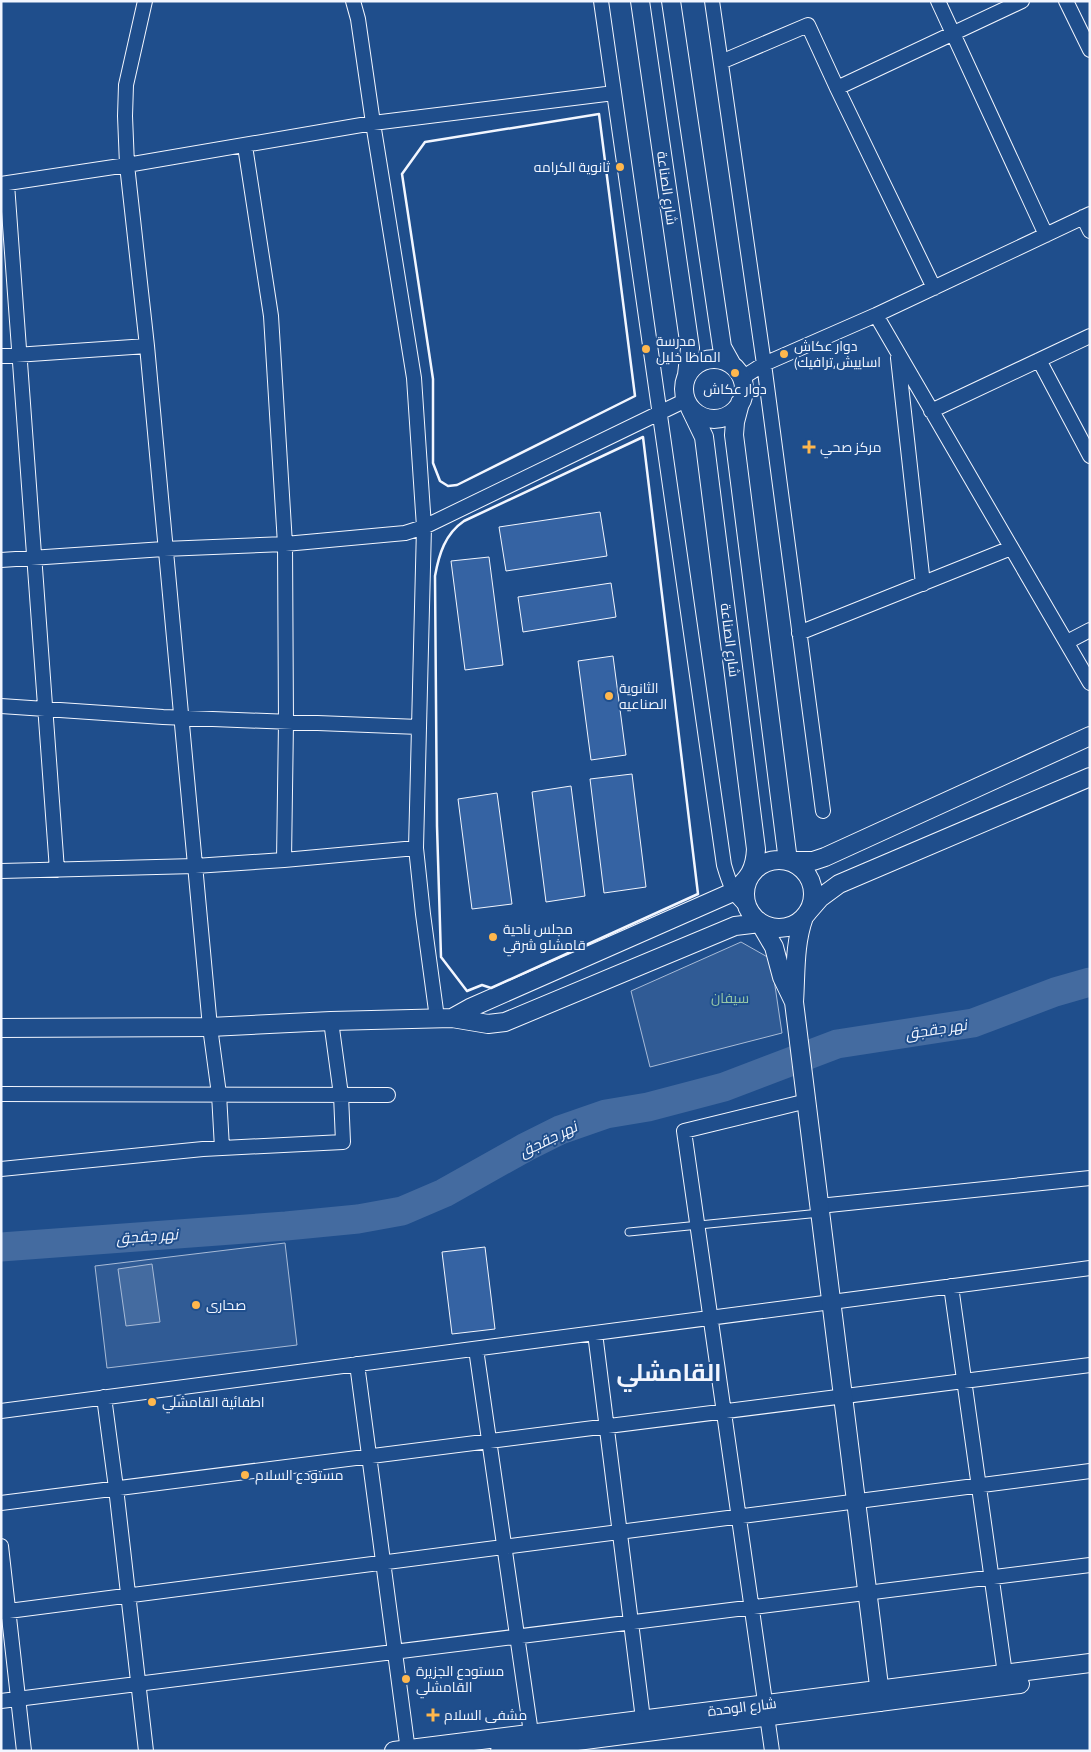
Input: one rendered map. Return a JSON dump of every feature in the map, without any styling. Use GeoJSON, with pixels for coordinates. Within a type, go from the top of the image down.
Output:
{"type":"FeatureCollection","features":[{"type":"Feature","properties":{"kind":"street"},"geometry":{"type":"LineString","coordinates":[[144,1],[126,85],[127,165],[147,346],[164,549],[210,1027],[219,1094],[222,1148]]}},
{"type":"Feature","properties":{"kind":"street"},"geometry":{"type":"LineString","coordinates":[[353,1],[358,19],[414,378],[424,527],[416,848],[423,914],[444,1018]]}},
{"type":"Feature","properties":{"kind":"street"},"geometry":{"type":"LineString","coordinates":[[601,1],[724,865],[733,892],[747,906]]}},
{"type":"Feature","properties":{"kind":"street","name":"شارع الصناعة"},"geometry":{"type":"LineString","coordinates":[[640,1],[690,348],[687,375]]}},
{"type":"Feature","properties":{"kind":"street"},"geometry":{"type":"LineString","coordinates":[[671,1],[722,346],[744,386],[734,434],[788,861]]}},
{"type":"Feature","properties":{"kind":"street"},"geometry":{"type":"LineString","coordinates":[[712,1],[764,364],[823,811]]}},
{"type":"Feature","properties":{"kind":"street"},"geometry":{"type":"LineString","coordinates":[[938,1],[1046,235]]}},
{"type":"Feature","properties":{"kind":"street"},"geometry":{"type":"LineString","coordinates":[[837,88],[1022,1]]}},
{"type":"Feature","properties":{"kind":"street"},"geometry":{"type":"LineString","coordinates":[[1066,1],[1090,50]]}},
{"type":"Feature","properties":{"kind":"street"},"geometry":{"type":"LineString","coordinates":[[721,62],[808,25],[934,288]]}},
{"type":"Feature","properties":{"kind":"street"},"geometry":{"type":"LineString","coordinates":[[57,870],[35,557],[4,184],[245,146],[373,123],[614,93]]}},
{"type":"Feature","properties":{"kind":"street"},"geometry":{"type":"LineString","coordinates":[[245,146],[271,316],[285,544],[286,722],[284,860]]}},
{"type":"Feature","properties":{"kind":"street"},"geometry":{"type":"LineString","coordinates":[[737,371],[764,364],[876,315],[1086,215],[1090,231]]}},
{"type":"Feature","properties":{"kind":"street"},"geometry":{"type":"LineString","coordinates":[[876,315],[1090,682]]}},
{"type":"Feature","properties":{"kind":"street"},"geometry":{"type":"LineString","coordinates":[[931,411],[1090,336]]}},
{"type":"Feature","properties":{"kind":"street"},"geometry":{"type":"LineString","coordinates":[[1,356],[147,346]]}},
{"type":"Feature","properties":{"kind":"street"},"geometry":{"type":"LineString","coordinates":[[897,352],[923,584]]}},
{"type":"Feature","properties":{"kind":"street"},"geometry":{"type":"LineString","coordinates":[[737,371],[724,360],[707,360],[692,368],[687,375],[684,392],[688,404],[696,414],[704,418],[720,418],[729,415],[740,403]]}},
{"type":"Feature","properties":{"kind":"street"},"geometry":{"type":"LineString","coordinates":[[1039,360],[1090,456]]}},
{"type":"Feature","properties":{"kind":"street"},"geometry":{"type":"LineString","coordinates":[[1,560],[164,549],[285,544],[405,534],[424,527],[659,412],[688,404]]}},
{"type":"Feature","properties":{"kind":"street","name":"شارع الصناعة"},"geometry":{"type":"LineString","coordinates":[[688,404],[704,437],[756,849],[750,875]]}},
{"type":"Feature","properties":{"kind":"street"},"geometry":{"type":"LineString","coordinates":[[800,633],[1011,548]]}},
{"type":"Feature","properties":{"kind":"street"},"geometry":{"type":"LineString","coordinates":[[1066,642],[1090,630]]}},
{"type":"Feature","properties":{"kind":"street"},"geometry":{"type":"LineString","coordinates":[[1,706],[181,717],[419,727]]}},
{"type":"Feature","properties":{"kind":"street"},"geometry":{"type":"LineString","coordinates":[[444,1018],[733,892],[758,867],[767,862],[778,860],[813,861],[825,857],[1090,736]]}},
{"type":"Feature","properties":{"kind":"street"},"geometry":{"type":"LineString","coordinates":[[1,1028],[210,1027],[444,1018],[488,1024],[505,1022],[736,926],[760,923],[770,927],[786,928],[796,924],[820,898],[839,884],[1090,777]]}},
{"type":"Feature","properties":{"kind":"street"},"geometry":{"type":"LineString","coordinates":[[1,871],[195,866],[416,848]]}},
{"type":"Feature","properties":{"kind":"street"},"geometry":{"type":"LineString","coordinates":[[788,861],[802,869],[811,882],[813,898],[798,932],[794,1002],[880,1695]]}},
{"type":"Feature","properties":{"kind":"street"},"geometry":{"type":"LineString","coordinates":[[750,875],[745,890],[747,906],[752,916],[760,923],[774,947],[782,977],[794,1002]]}},
{"type":"Feature","properties":{"kind":"street"},"geometry":{"type":"LineString","coordinates":[[1,1169],[222,1148],[344,1142],[341,1094],[332,1021]]}},
{"type":"Feature","properties":{"kind":"street"},"geometry":{"type":"LineString","coordinates":[[1,1094],[388,1095]]}},
{"type":"Feature","properties":{"kind":"street"},"geometry":{"type":"LineString","coordinates":[[772,1751],[684,1131],[806,1095]]}},
{"type":"Feature","properties":{"kind":"street"},"geometry":{"type":"LineString","coordinates":[[820,1210],[1090,1178]]}},
{"type":"Feature","properties":{"kind":"street"},"geometry":{"type":"LineString","coordinates":[[1,1411],[1090,1268]]}},
{"type":"Feature","properties":{"kind":"street"},"geometry":{"type":"LineString","coordinates":[[951,1286],[1005,1674]]}},
{"type":"Feature","properties":{"kind":"street"},"geometry":{"type":"LineString","coordinates":[[595,1333],[644,1719]]}},
{"type":"Feature","properties":{"kind":"street"},"geometry":{"type":"LineString","coordinates":[[476,1348],[531,1733]]}},
{"type":"Feature","properties":{"kind":"street"},"geometry":{"type":"LineString","coordinates":[[357,1364],[395,1652],[404,1750]]}},
{"type":"Feature","properties":{"kind":"street"},"geometry":{"type":"LineString","coordinates":[[1,1503],[1090,1365]]}},
{"type":"Feature","properties":{"kind":"street"},"geometry":{"type":"LineString","coordinates":[[104,1397],[146,1751]]}},
{"type":"Feature","properties":{"kind":"street"},"geometry":{"type":"LineString","coordinates":[[5,1612],[1090,1471]]}},
{"type":"Feature","properties":{"kind":"street"},"geometry":{"type":"LineString","coordinates":[[1,1546],[5,1612],[19,1699],[24,1751]]}},
{"type":"Feature","properties":{"kind":"street"},"geometry":{"type":"LineString","coordinates":[[1,1701],[1090,1565]]}},
{"type":"Feature","properties":{"kind":"street","name":"شارع الوحدة"},"geometry":{"type":"LineString","coordinates":[[500,1751],[766,1710],[880,1695],[1005,1674],[1090,1663]]}},
{"type":"Feature","properties":{"kind":"street","name":"شارع الوحدة"},"geometry":{"type":"LineString","coordinates":[[880,1695],[1090,1675]]}},
{"type":"Feature","properties":{"kind":"street","name":"شارع الوحدة"},"geometry":{"type":"LineString","coordinates":[[404,1750],[644,1719],[766,1710]]}},
{"type":"Feature","properties":{"kind":"lane"},"geometry":{"type":"LineString","coordinates":[[629,1232],[820,1210]]}},
{"type":"Feature","properties":{"kind":"shaded area","name":"سيفان"},"geometry":{"type":"Polygon","coordinates":[[[741,942],[771,959],[782,1033],[650,1067],[631,991],[741,942]]]}},
{"type":"Feature","properties":{"kind":"shaded area","name":"صحارى"},"geometry":{"type":"Polygon","coordinates":[[[285,1243],[297,1345],[107,1368],[95,1266],[285,1243]]]}},
{"type":"Feature","properties":{"kind":"shaded area"},"geometry":{"type":"Polygon","coordinates":[[[152,1264],[160,1322],[126,1326],[118,1269],[152,1264]]]}},
{"type":"Feature","properties":{"kind":"building"},"geometry":{"type":"Polygon","coordinates":[[[600,512],[607,556],[506,571],[499,527],[600,512]]]}},
{"type":"Feature","properties":{"kind":"building"},"geometry":{"type":"Polygon","coordinates":[[[489,557],[503,665],[465,670],[451,561],[489,557]]]}},
{"type":"Feature","properties":{"kind":"building"},"geometry":{"type":"Polygon","coordinates":[[[611,583],[616,617],[523,632],[518,597],[611,583]]]}},
{"type":"Feature","properties":{"kind":"building"},"geometry":{"type":"Polygon","coordinates":[[[613,656],[626,755],[591,760],[578,661],[613,656]]]}},
{"type":"Feature","properties":{"kind":"building"},"geometry":{"type":"Polygon","coordinates":[[[632,774],[646,887],[604,893],[590,779],[632,774]]]}},
{"type":"Feature","properties":{"kind":"building"},"geometry":{"type":"Polygon","coordinates":[[[571,786],[585,896],[546,902],[532,792],[571,786]]]}},
{"type":"Feature","properties":{"kind":"building"},"geometry":{"type":"Polygon","coordinates":[[[497,793],[512,904],[472,909],[458,799],[497,793]]]}},
{"type":"Feature","properties":{"kind":"building"},"geometry":{"type":"Polygon","coordinates":[[[485,1247],[495,1329],[452,1334],[442,1252],[485,1247]]]}},
{"type":"Feature","properties":{"kind":"waterway","name":"نهر جقجق"},"geometry":{"type":"LineString","coordinates":[[1,1247],[286,1226],[358,1219],[402,1211],[444,1193],[560,1130],[606,1114],[648,1107],[724,1087],[837,1044],[973,1023],[1055,992],[1090,982]]}},
{"type":"Feature","properties":{"kind":"wall"},"geometry":{"type":"LineString","coordinates":[[599,114],[635,396],[457,485],[448,486],[440,481],[433,463],[433,379],[402,174],[425,142],[599,114]]}},
{"type":"Feature","properties":{"kind":"wall"},"geometry":{"type":"LineString","coordinates":[[643,437],[698,894],[491,988],[482,985],[467,991],[441,957],[437,826],[435,576],[441,552],[452,532],[464,521],[643,437]]}},
{"type":"Feature","properties":{"kind":"place","name":"ثانوية الكرامه"},"geometry":{"type":"Point","coordinates":[620,167]}},
{"type":"Feature","properties":{"kind":"place","name":"مدرسة الماظا خليل"},"geometry":{"type":"Point","coordinates":[646,349]}},
{"type":"Feature","properties":{"kind":"place","name":"دوار عكاش (اساييش٫ترافيك"},"geometry":{"type":"Point","coordinates":[784,354]}},
{"type":"Feature","properties":{"kind":"place","name":"دوار عكاش"},"geometry":{"type":"Point","coordinates":[735,373]}},
{"type":"Feature","properties":{"kind":"place","name":"مركز صحي"},"geometry":{"type":"Point","coordinates":[809,447]}},
{"type":"Feature","properties":{"kind":"place","name":"الثانوية الصناعيه"},"geometry":{"type":"Point","coordinates":[609,696]}},
{"type":"Feature","properties":{"kind":"place","name":"مجلس ناحية قامشلو شرقي"},"geometry":{"type":"Point","coordinates":[493,937]}},
{"type":"Feature","properties":{"kind":"place","name":"صحارى"},"geometry":{"type":"Point","coordinates":[196,1305]}},
{"type":"Feature","properties":{"kind":"place","name":"اطفائية القامشلي"},"geometry":{"type":"Point","coordinates":[152,1402]}},
{"type":"Feature","properties":{"kind":"place","name":"مستودع السلام"},"geometry":{"type":"Point","coordinates":[245,1475]}},
{"type":"Feature","properties":{"kind":"place","name":"مستودع الجزيرة القامشلي"},"geometry":{"type":"Point","coordinates":[406,1679]}},
{"type":"Feature","properties":{"kind":"place","name":"مشفى السلام"},"geometry":{"type":"Point","coordinates":[433,1715]}},
{"type":"Feature","properties":{"kind":"district","name":"القامشلي"},"geometry":{"type":"Point","coordinates":[669,1372]}}]}
